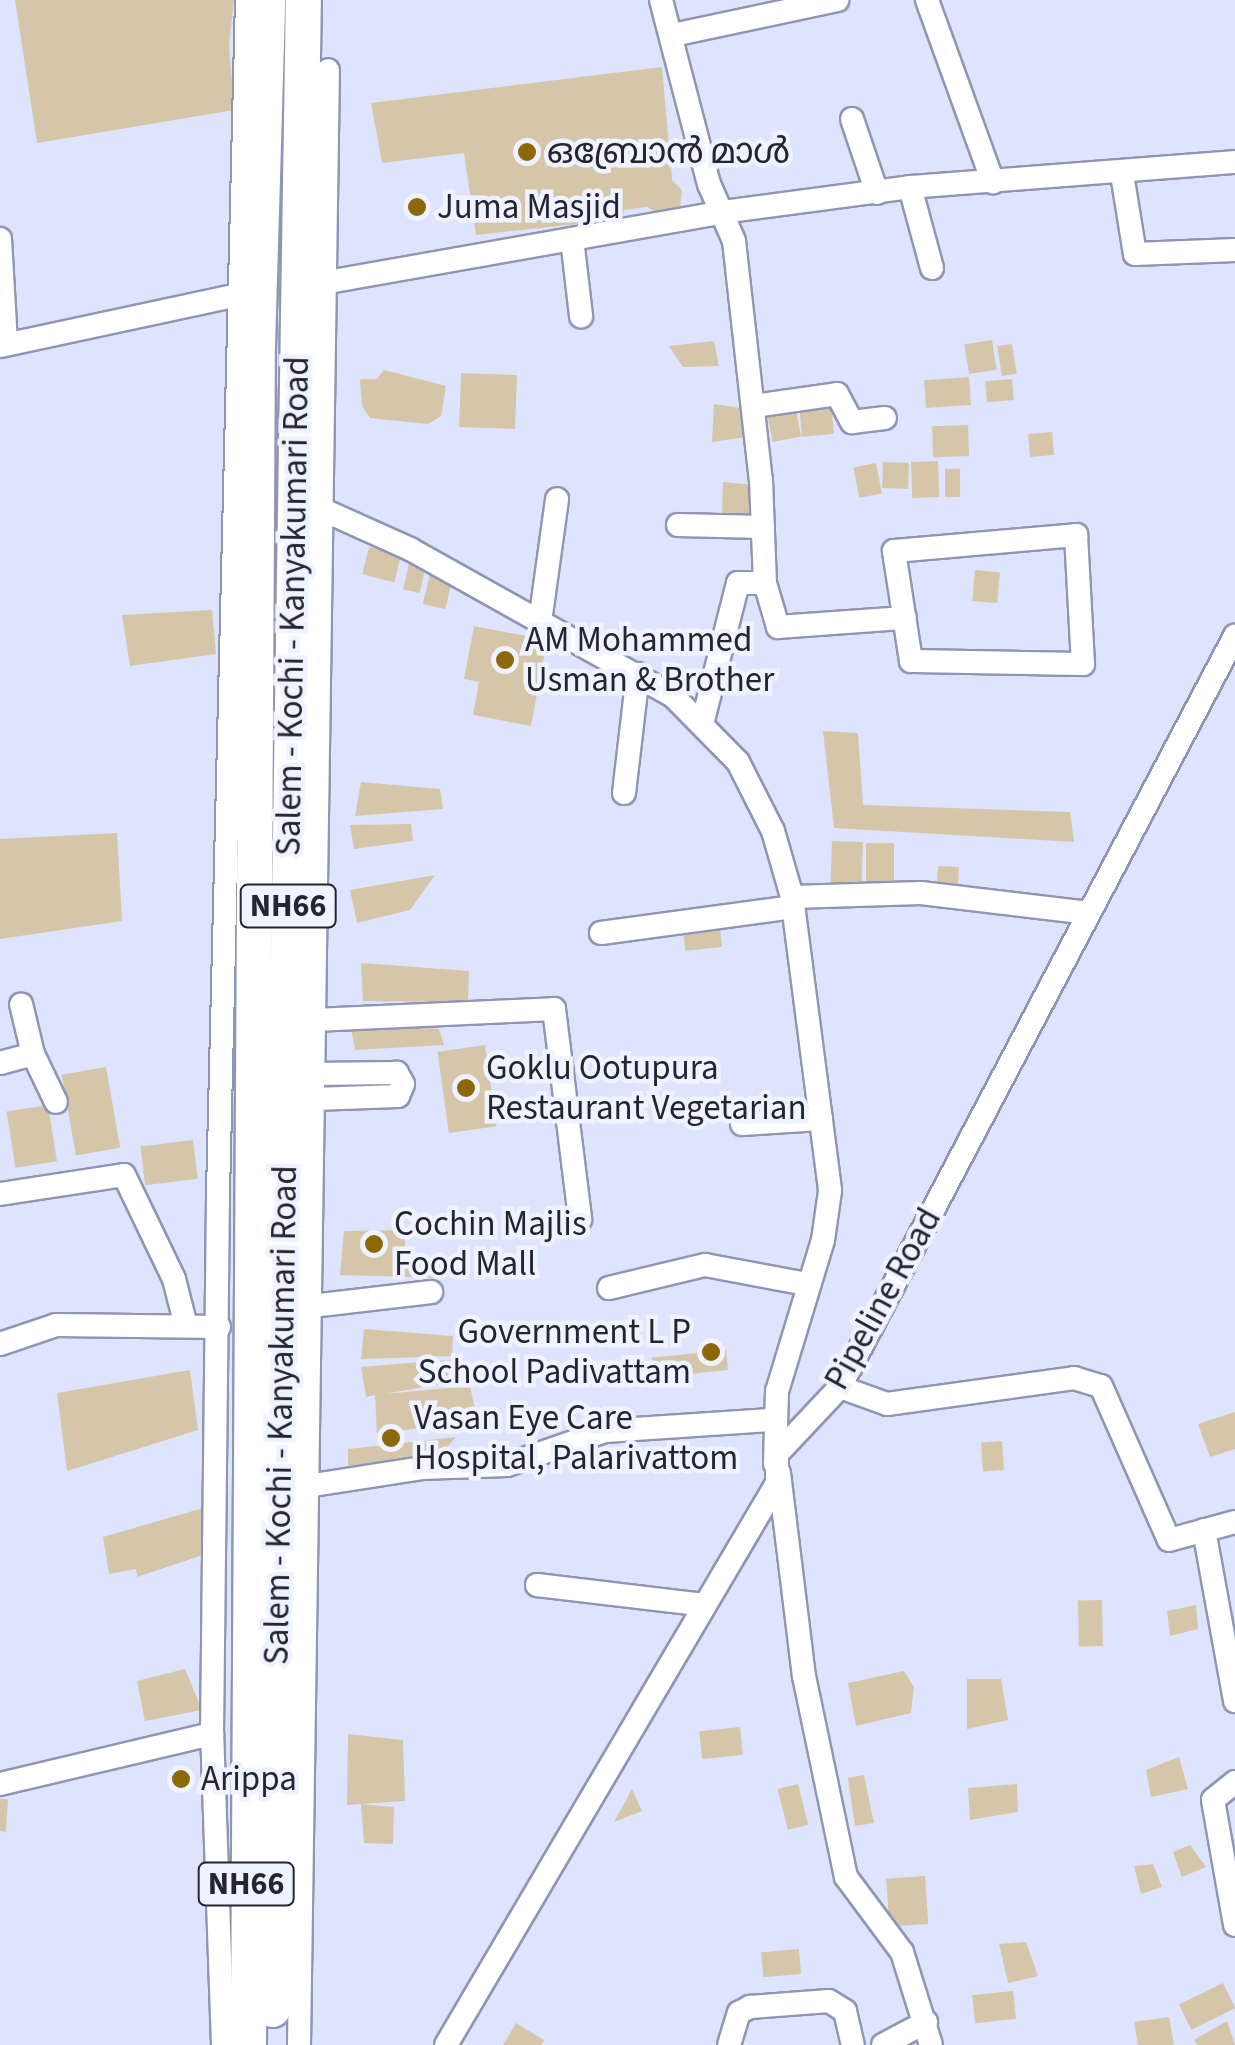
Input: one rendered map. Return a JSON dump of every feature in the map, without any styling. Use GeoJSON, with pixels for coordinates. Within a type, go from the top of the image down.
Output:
{"type":"FeatureCollection","features":[{"type":"Feature","properties":{"kind":"highway","name":"Salem - Kochi - Kanyakumari Road"},"geometry":{"type":"LineString","coordinates":[[267,0],[250,204],[254,756],[235,1166],[259,1805],[260,1974],[272,2045]]}},
{"type":"Feature","properties":{"kind":"highway","name":"Salem - Kochi - Kanyakumari Road"},"geometry":{"type":"LineString","coordinates":[[259,1805],[300,986],[291,758],[309,504],[315,70],[303,0]]}},
{"type":"Feature","properties":{"kind":"highway"},"geometry":{"type":"LineString","coordinates":[[254,756],[291,758]]}},
{"type":"Feature","properties":{"kind":"highway","name":"Salem - Kochi - Kanyakumari Road"},"geometry":{"type":"LineString","coordinates":[[248,2045],[260,1974]]}},
{"type":"Feature","properties":{"kind":"street"},"geometry":{"type":"LineString","coordinates":[[247,0],[250,204],[237,295],[235,1166],[218,1328],[212,1734],[259,1805]]}},
{"type":"Feature","properties":{"kind":"street"},"geometry":{"type":"LineString","coordinates":[[662,0],[709,184],[734,241],[754,406],[764,582],[778,627],[904,618]]}},
{"type":"Feature","properties":{"kind":"street"},"geometry":{"type":"LineString","coordinates":[[673,35],[837,0]]}},
{"type":"Feature","properties":{"kind":"street"},"geometry":{"type":"LineString","coordinates":[[927,0],[993,182]]}},
{"type":"Feature","properties":{"kind":"street"},"geometry":{"type":"LineString","coordinates":[[259,1805],[307,1486],[314,1020],[300,986],[309,504],[328,282],[315,70]]}},
{"type":"Feature","properties":{"kind":"street"},"geometry":{"type":"LineString","coordinates":[[852,119],[877,193]]}},
{"type":"Feature","properties":{"kind":"street"},"geometry":{"type":"LineString","coordinates":[[328,282],[723,212],[910,187],[1122,174],[1235,162]]}},
{"type":"Feature","properties":{"kind":"street"},"geometry":{"type":"LineString","coordinates":[[1122,174],[1135,254],[1235,250]]}},
{"type":"Feature","properties":{"kind":"street"},"geometry":{"type":"LineString","coordinates":[[910,187],[932,268]]}},
{"type":"Feature","properties":{"kind":"street"},"geometry":{"type":"LineString","coordinates":[[572,239],[581,316]]}},
{"type":"Feature","properties":{"kind":"street"},"geometry":{"type":"LineString","coordinates":[[0,240],[3,344],[237,295]]}},
{"type":"Feature","properties":{"kind":"street"},"geometry":{"type":"LineString","coordinates":[[754,406],[837,394],[852,422],[885,418]]}},
{"type":"Feature","properties":{"kind":"street"},"geometry":{"type":"LineString","coordinates":[[540,622],[558,500]]}},
{"type":"Feature","properties":{"kind":"street"},"geometry":{"type":"LineString","coordinates":[[309,504],[638,674],[702,720],[738,762],[756,796],[792,902],[830,1191],[772,1420],[777,1482]]}},
{"type":"Feature","properties":{"kind":"street"},"geometry":{"type":"LineString","coordinates":[[678,525],[762,527]]}},
{"type":"Feature","properties":{"kind":"street"},"geometry":{"type":"LineString","coordinates":[[1076,535],[1083,664],[911,660],[904,618],[894,551],[1076,535]]}},
{"type":"Feature","properties":{"kind":"street"},"geometry":{"type":"LineString","coordinates":[[702,720],[738,583],[764,582]]}},
{"type":"Feature","properties":{"kind":"street","name":"Pipeline Road"},"geometry":{"type":"LineString","coordinates":[[777,1454],[840,1387],[1235,636]]}},
{"type":"Feature","properties":{"kind":"street"},"geometry":{"type":"LineString","coordinates":[[624,793],[638,674]]}},
{"type":"Feature","properties":{"kind":"street"},"geometry":{"type":"LineString","coordinates":[[601,933],[792,902],[921,893],[1089,913]]}},
{"type":"Feature","properties":{"kind":"street"},"geometry":{"type":"LineString","coordinates":[[21,1004],[33,1054],[56,1102]]}},
{"type":"Feature","properties":{"kind":"street"},"geometry":{"type":"LineString","coordinates":[[314,1020],[554,1009],[580,1219]]}},
{"type":"Feature","properties":{"kind":"street"},"geometry":{"type":"LineString","coordinates":[[0,1063],[33,1054]]}},
{"type":"Feature","properties":{"kind":"street"},"geometry":{"type":"LineString","coordinates":[[313,1074],[397,1073],[404,1084],[398,1096],[313,1099]]}},
{"type":"Feature","properties":{"kind":"street"},"geometry":{"type":"LineString","coordinates":[[742,1124],[821,1119]]}},
{"type":"Feature","properties":{"kind":"street"},"geometry":{"type":"LineString","coordinates":[[0,1194],[124,1175],[174,1279],[185,1322]]}},
{"type":"Feature","properties":{"kind":"street"},"geometry":{"type":"LineString","coordinates":[[609,1288],[706,1265],[807,1284]]}},
{"type":"Feature","properties":{"kind":"street"},"geometry":{"type":"LineString","coordinates":[[312,1306],[432,1292]]}},
{"type":"Feature","properties":{"kind":"street"},"geometry":{"type":"LineString","coordinates":[[0,1344],[56,1326],[139,1330],[185,1322],[218,1328]]}},
{"type":"Feature","properties":{"kind":"street"},"geometry":{"type":"LineString","coordinates":[[840,1387],[887,1404],[1074,1378],[1101,1386],[1169,1540],[1235,1522]]}},
{"type":"Feature","properties":{"kind":"street"},"geometry":{"type":"LineString","coordinates":[[307,1486],[422,1468],[507,1465],[605,1431],[772,1420]]}},
{"type":"Feature","properties":{"kind":"street"},"geometry":{"type":"LineString","coordinates":[[446,2045],[777,1482],[777,1454]]}},
{"type":"Feature","properties":{"kind":"street"},"geometry":{"type":"LineString","coordinates":[[777,1454],[804,1676],[846,1877],[902,1952],[929,2034],[884,2045]]}},
{"type":"Feature","properties":{"kind":"street"},"geometry":{"type":"LineString","coordinates":[[1204,1530],[1235,1701]]}},
{"type":"Feature","properties":{"kind":"street"},"geometry":{"type":"LineString","coordinates":[[537,1585],[705,1605]]}},
{"type":"Feature","properties":{"kind":"street"},"geometry":{"type":"LineString","coordinates":[[0,1784],[212,1734]]}},
{"type":"Feature","properties":{"kind":"street"},"geometry":{"type":"LineString","coordinates":[[1235,1782],[1213,1800],[1235,1925]]}},
{"type":"Feature","properties":{"kind":"street","name":"Salem - Kochi - Kanyakumari Road"},"geometry":{"type":"LineString","coordinates":[[222,2045],[259,1805]]}},
{"type":"Feature","properties":{"kind":"street","name":"Salem - Kochi - Kanyakumari Road"},"geometry":{"type":"LineString","coordinates":[[259,1805],[299,2045]]}},
{"type":"Feature","properties":{"kind":"street"},"geometry":{"type":"LineString","coordinates":[[729,2045],[738,2013],[750,2008],[829,2001],[846,2011],[853,2045]]}},
{"type":"Feature","properties":{"kind":"building"},"geometry":{"type":"Polygon","coordinates":[[[15,0],[234,0],[229,45],[234,110],[37,143],[15,0]]]}},
{"type":"Feature","properties":{"kind":"building","name":"ഒബ്രോൻ മാൾ"},"geometry":{"type":"Polygon","coordinates":[[[662,67],[672,180],[682,190],[680,208],[662,215],[647,207],[624,210],[623,219],[476,235],[464,153],[382,163],[371,103],[662,67]]]}},
{"type":"Feature","properties":{"kind":"building"},"geometry":{"type":"Polygon","coordinates":[[[992,340],[997,370],[969,374],[964,344],[992,340]]]}},
{"type":"Feature","properties":{"kind":"building"},"geometry":{"type":"Polygon","coordinates":[[[714,341],[719,366],[683,367],[669,346],[714,341]]]}},
{"type":"Feature","properties":{"kind":"building"},"geometry":{"type":"Polygon","coordinates":[[[1012,344],[1017,374],[1002,376],[997,346],[1012,344]]]}},
{"type":"Feature","properties":{"kind":"building"},"geometry":{"type":"Polygon","coordinates":[[[384,370],[446,386],[441,416],[428,424],[370,418],[362,406],[360,379],[377,379],[384,370]]]}},
{"type":"Feature","properties":{"kind":"building"},"geometry":{"type":"Polygon","coordinates":[[[461,373],[517,375],[515,429],[459,427],[461,373]]]}},
{"type":"Feature","properties":{"kind":"building"},"geometry":{"type":"Polygon","coordinates":[[[969,377],[971,405],[926,408],[924,380],[969,377]]]}},
{"type":"Feature","properties":{"kind":"building"},"geometry":{"type":"Polygon","coordinates":[[[1012,379],[1014,400],[987,402],[985,381],[1012,379]]]}},
{"type":"Feature","properties":{"kind":"building"},"geometry":{"type":"Polygon","coordinates":[[[831,401],[834,434],[802,437],[799,404],[831,401]]]}},
{"type":"Feature","properties":{"kind":"building"},"geometry":{"type":"Polygon","coordinates":[[[714,404],[748,409],[746,437],[712,442],[714,404]]]}},
{"type":"Feature","properties":{"kind":"building"},"geometry":{"type":"Polygon","coordinates":[[[795,405],[801,436],[773,442],[767,411],[795,405]]]}},
{"type":"Feature","properties":{"kind":"building"},"geometry":{"type":"Polygon","coordinates":[[[968,425],[969,456],[933,457],[932,426],[968,425]]]}},
{"type":"Feature","properties":{"kind":"building"},"geometry":{"type":"Polygon","coordinates":[[[1052,432],[1054,455],[1030,457],[1028,434],[1052,432]]]}},
{"type":"Feature","properties":{"kind":"building"},"geometry":{"type":"Polygon","coordinates":[[[938,461],[939,497],[912,498],[911,462],[938,461]]]}},
{"type":"Feature","properties":{"kind":"building"},"geometry":{"type":"Polygon","coordinates":[[[883,462],[909,463],[908,489],[882,488],[883,462]]]}},
{"type":"Feature","properties":{"kind":"building"},"geometry":{"type":"Polygon","coordinates":[[[876,463],[882,493],[859,498],[853,467],[876,463]]]}},
{"type":"Feature","properties":{"kind":"building"},"geometry":{"type":"Polygon","coordinates":[[[945,469],[960,469],[960,497],[945,497],[945,469]]]}},
{"type":"Feature","properties":{"kind":"building"},"geometry":{"type":"Polygon","coordinates":[[[723,482],[755,485],[755,520],[722,517],[723,482]]]}},
{"type":"Feature","properties":{"kind":"building"},"geometry":{"type":"Polygon","coordinates":[[[369,547],[401,555],[394,582],[362,574],[369,547]]]}},
{"type":"Feature","properties":{"kind":"building"},"geometry":{"type":"Polygon","coordinates":[[[410,559],[427,563],[420,593],[403,589],[410,559]]]}},
{"type":"Feature","properties":{"kind":"building"},"geometry":{"type":"Polygon","coordinates":[[[431,569],[453,574],[445,609],[423,604],[431,569]]]}},
{"type":"Feature","properties":{"kind":"building"},"geometry":{"type":"Polygon","coordinates":[[[975,570],[1000,572],[997,603],[972,601],[975,570]]]}},
{"type":"Feature","properties":{"kind":"building"},"geometry":{"type":"Polygon","coordinates":[[[212,610],[216,654],[130,666],[122,615],[212,610]]]}},
{"type":"Feature","properties":{"kind":"building","name":"AM Mohammed Usman & Brother"},"geometry":{"type":"Polygon","coordinates":[[[474,626],[547,640],[531,726],[473,715],[479,682],[464,679],[474,626]]]}},
{"type":"Feature","properties":{"kind":"building"},"geometry":{"type":"Polygon","coordinates":[[[823,731],[858,733],[863,805],[1070,812],[1074,842],[834,828],[823,731]]]}},
{"type":"Feature","properties":{"kind":"building"},"geometry":{"type":"Polygon","coordinates":[[[361,782],[440,789],[443,809],[355,816],[361,782]]]}},
{"type":"Feature","properties":{"kind":"building"},"geometry":{"type":"Polygon","coordinates":[[[411,824],[413,841],[354,849],[350,825],[411,824]]]}},
{"type":"Feature","properties":{"kind":"building"},"geometry":{"type":"Polygon","coordinates":[[[117,833],[122,921],[0,939],[0,839],[117,833]]]}},
{"type":"Feature","properties":{"kind":"building"},"geometry":{"type":"Polygon","coordinates":[[[832,841],[863,842],[861,888],[830,887],[832,841]]]}},
{"type":"Feature","properties":{"kind":"building"},"geometry":{"type":"Polygon","coordinates":[[[866,843],[894,843],[894,889],[866,889],[866,843]]]}},
{"type":"Feature","properties":{"kind":"building"},"geometry":{"type":"Polygon","coordinates":[[[938,866],[959,867],[958,890],[937,889],[938,866]]]}},
{"type":"Feature","properties":{"kind":"building"},"geometry":{"type":"Polygon","coordinates":[[[435,875],[410,910],[357,923],[350,890],[435,875]]]}},
{"type":"Feature","properties":{"kind":"building"},"geometry":{"type":"Polygon","coordinates":[[[720,927],[722,947],[685,951],[683,931],[720,927]]]}},
{"type":"Feature","properties":{"kind":"building"},"geometry":{"type":"Polygon","coordinates":[[[361,963],[469,971],[468,1002],[363,1001],[361,963]]]}},
{"type":"Feature","properties":{"kind":"building"},"geometry":{"type":"Polygon","coordinates":[[[350,1022],[439,1029],[444,1045],[355,1050],[350,1022]]]}},
{"type":"Feature","properties":{"kind":"building","name":"Goklu Ootupura Restaurant Vegetarian"},"geometry":{"type":"Polygon","coordinates":[[[485,1045],[496,1126],[449,1133],[437,1052],[485,1045]]]}},
{"type":"Feature","properties":{"kind":"building"},"geometry":{"type":"Polygon","coordinates":[[[106,1067],[120,1148],[76,1156],[62,1075],[106,1067]]]}},
{"type":"Feature","properties":{"kind":"building"},"geometry":{"type":"Polygon","coordinates":[[[48,1105],[57,1161],[15,1168],[7,1112],[48,1105]]]}},
{"type":"Feature","properties":{"kind":"building"},"geometry":{"type":"Polygon","coordinates":[[[193,1140],[198,1179],[145,1185],[140,1146],[193,1140]]]}},
{"type":"Feature","properties":{"kind":"building","name":"Cochin Majlis Food Mall"},"geometry":{"type":"Polygon","coordinates":[[[404,1230],[406,1257],[447,1260],[447,1278],[340,1275],[344,1231],[404,1230]]]}},
{"type":"Feature","properties":{"kind":"building"},"geometry":{"type":"Polygon","coordinates":[[[364,1329],[453,1336],[452,1356],[361,1359],[364,1329]]]}},
{"type":"Feature","properties":{"kind":"building"},"geometry":{"type":"Polygon","coordinates":[[[726,1350],[728,1370],[654,1378],[651,1358],[726,1350]]]}},
{"type":"Feature","properties":{"kind":"building"},"geometry":{"type":"Polygon","coordinates":[[[459,1359],[463,1380],[384,1394],[470,1386],[477,1420],[377,1434],[375,1395],[366,1397],[361,1367],[459,1359]]]}},
{"type":"Feature","properties":{"kind":"building"},"geometry":{"type":"Polygon","coordinates":[[[190,1370],[198,1430],[67,1471],[57,1393],[190,1370]]]}},
{"type":"Feature","properties":{"kind":"building"},"geometry":{"type":"Polygon","coordinates":[[[1235,1412],[1235,1449],[1210,1457],[1198,1424],[1235,1412]]]}},
{"type":"Feature","properties":{"kind":"building"},"geometry":{"type":"Polygon","coordinates":[[[456,1437],[445,1450],[348,1467],[348,1449],[456,1437]]]}},
{"type":"Feature","properties":{"kind":"building"},"geometry":{"type":"Polygon","coordinates":[[[1002,1441],[1004,1470],[983,1471],[981,1442],[1002,1441]]]}},
{"type":"Feature","properties":{"kind":"building"},"geometry":{"type":"Polygon","coordinates":[[[210,1506],[209,1553],[137,1577],[136,1569],[109,1574],[103,1537],[210,1506]]]}},
{"type":"Feature","properties":{"kind":"building"},"geometry":{"type":"Polygon","coordinates":[[[1078,1600],[1102,1600],[1103,1646],[1079,1646],[1078,1600]]]}},
{"type":"Feature","properties":{"kind":"building"},"geometry":{"type":"Polygon","coordinates":[[[1196,1605],[1198,1629],[1170,1636],[1167,1611],[1196,1605]]]}},
{"type":"Feature","properties":{"kind":"building"},"geometry":{"type":"Polygon","coordinates":[[[185,1669],[202,1710],[145,1721],[137,1681],[185,1669]]]}},
{"type":"Feature","properties":{"kind":"building"},"geometry":{"type":"Polygon","coordinates":[[[904,1671],[914,1687],[911,1713],[856,1726],[848,1683],[904,1671]]]}},
{"type":"Feature","properties":{"kind":"building"},"geometry":{"type":"Polygon","coordinates":[[[967,1679],[1001,1679],[1008,1720],[967,1729],[967,1679]]]}},
{"type":"Feature","properties":{"kind":"building"},"geometry":{"type":"Polygon","coordinates":[[[740,1727],[743,1755],[702,1759],[699,1731],[740,1727]]]}},
{"type":"Feature","properties":{"kind":"building"},"geometry":{"type":"Polygon","coordinates":[[[348,1734],[403,1740],[405,1801],[347,1805],[348,1734]]]}},
{"type":"Feature","properties":{"kind":"building"},"geometry":{"type":"Polygon","coordinates":[[[1179,1757],[1188,1789],[1151,1797],[1146,1770],[1179,1757]]]}},
{"type":"Feature","properties":{"kind":"building"},"geometry":{"type":"Polygon","coordinates":[[[864,1775],[874,1823],[855,1826],[848,1778],[864,1775]]]}},
{"type":"Feature","properties":{"kind":"building"},"geometry":{"type":"Polygon","coordinates":[[[798,1784],[808,1825],[788,1830],[778,1789],[798,1784]]]}},
{"type":"Feature","properties":{"kind":"building"},"geometry":{"type":"Polygon","coordinates":[[[1017,1784],[1018,1812],[970,1820],[968,1788],[1017,1784]]]}},
{"type":"Feature","properties":{"kind":"building"},"geometry":{"type":"Polygon","coordinates":[[[632,1789],[642,1811],[614,1822],[632,1789]]]}},
{"type":"Feature","properties":{"kind":"building"},"geometry":{"type":"Polygon","coordinates":[[[0,1799],[8,1799],[6,1832],[0,1831],[0,1799]]]}},
{"type":"Feature","properties":{"kind":"building"},"geometry":{"type":"Polygon","coordinates":[[[361,1804],[394,1807],[393,1844],[364,1843],[361,1804]]]}},
{"type":"Feature","properties":{"kind":"building"},"geometry":{"type":"Polygon","coordinates":[[[1190,1845],[1206,1867],[1182,1877],[1173,1852],[1190,1845]]]}},
{"type":"Feature","properties":{"kind":"building"},"geometry":{"type":"Polygon","coordinates":[[[1153,1864],[1162,1887],[1141,1894],[1134,1866],[1153,1864]]]}},
{"type":"Feature","properties":{"kind":"building"},"geometry":{"type":"Polygon","coordinates":[[[925,1876],[928,1924],[889,1927],[886,1879],[925,1876]]]}},
{"type":"Feature","properties":{"kind":"building"},"geometry":{"type":"Polygon","coordinates":[[[1026,1942],[1038,1976],[1008,1983],[999,1944],[1026,1942]]]}},
{"type":"Feature","properties":{"kind":"building"},"geometry":{"type":"Polygon","coordinates":[[[799,1949],[801,1974],[763,1977],[761,1952],[799,1949]]]}},
{"type":"Feature","properties":{"kind":"building"},"geometry":{"type":"Polygon","coordinates":[[[1223,1983],[1235,2008],[1191,2030],[1179,2004],[1223,1983]]]}},
{"type":"Feature","properties":{"kind":"building"},"geometry":{"type":"Polygon","coordinates":[[[1013,1991],[1016,2019],[975,2023],[972,1995],[1013,1991]]]}},
{"type":"Feature","properties":{"kind":"building"},"geometry":{"type":"Polygon","coordinates":[[[1169,2017],[1174,2045],[1138,2045],[1134,2022],[1169,2017]]]}},
{"type":"Feature","properties":{"kind":"building"},"geometry":{"type":"Polygon","coordinates":[[[1227,2021],[1235,2045],[1197,2045],[1194,2040],[1227,2021]]]}},
{"type":"Feature","properties":{"kind":"building"},"geometry":{"type":"Polygon","coordinates":[[[516,2023],[544,2040],[541,2045],[503,2045],[516,2023]]]}},
{"type":"Feature","properties":{"kind":"place","name":"ഒബ്രോൻ മാൾ"},"geometry":{"type":"Point","coordinates":[527,152]}},
{"type":"Feature","properties":{"kind":"place","name":"Juma Masjid"},"geometry":{"type":"Point","coordinates":[417,207]}},
{"type":"Feature","properties":{"kind":"place","name":"AM Mohammed Usman & Brother"},"geometry":{"type":"Point","coordinates":[505,660]}},
{"type":"Feature","properties":{"kind":"place","name":"Goklu Ootupura Restaurant Vegetarian"},"geometry":{"type":"Point","coordinates":[466,1088]}},
{"type":"Feature","properties":{"kind":"place","name":"Cochin Majlis Food Mall"},"geometry":{"type":"Point","coordinates":[374,1244]}},
{"type":"Feature","properties":{"kind":"place","name":"Government L P School Padivattam"},"geometry":{"type":"Point","coordinates":[711,1352]}},
{"type":"Feature","properties":{"kind":"place","name":"Vasan Eye Care Hospital, Palarivattom"},"geometry":{"type":"Point","coordinates":[391,1438]}},
{"type":"Feature","properties":{"kind":"place","name":"Arippa"},"geometry":{"type":"Point","coordinates":[181,1779]}}]}
